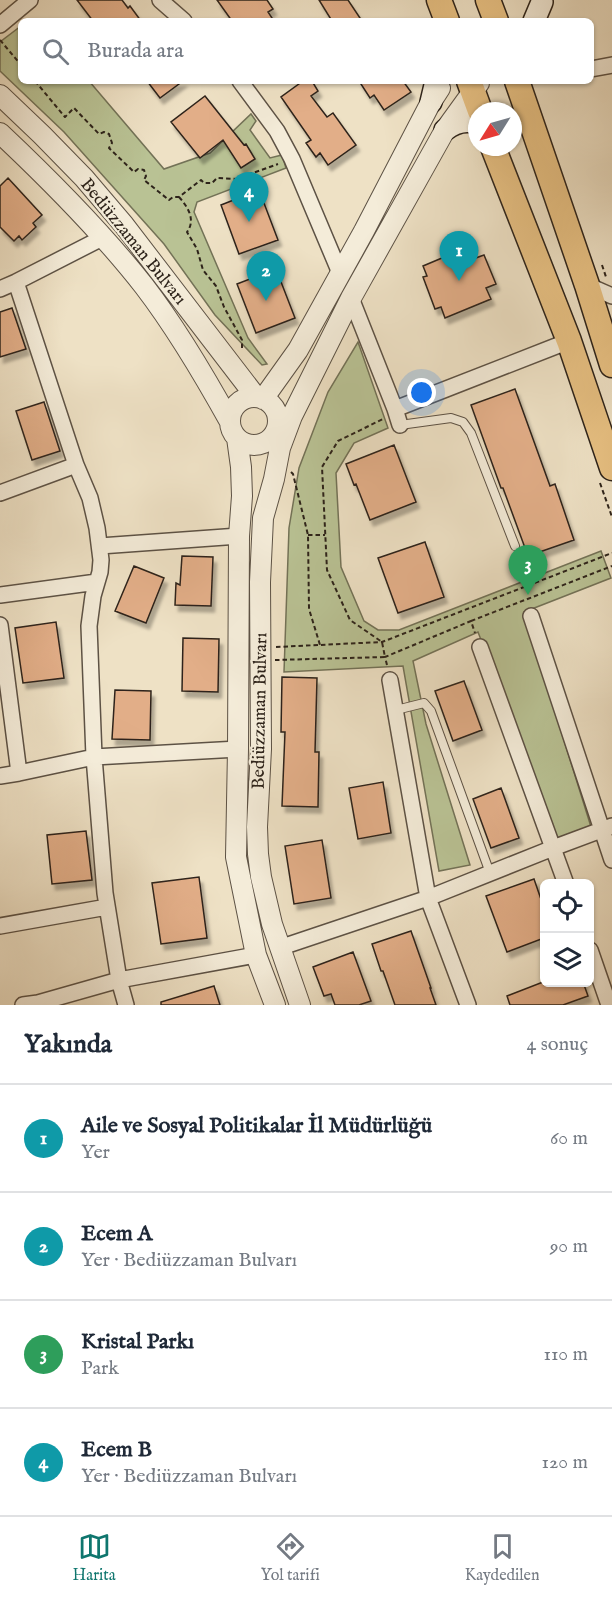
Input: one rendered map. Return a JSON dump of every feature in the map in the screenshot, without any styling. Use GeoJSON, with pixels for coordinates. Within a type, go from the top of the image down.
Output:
{"type":"FeatureCollection","features":[{"type":"Feature","properties":{"kind":"main road"},"geometry":{"type":"LineString","coordinates":[[437,0],[438,18]]}},
{"type":"Feature","properties":{"kind":"main road"},"geometry":{"type":"LineString","coordinates":[[437,0],[446,18]]}},
{"type":"Feature","properties":{"kind":"main road"},"geometry":{"type":"LineString","coordinates":[[431,102],[435,84]]}},
{"type":"Feature","properties":{"kind":"main road"},"geometry":{"type":"LineString","coordinates":[[518,84],[612,365]]}},
{"type":"Feature","properties":{"kind":"main road"},"geometry":{"type":"LineString","coordinates":[[523,84],[527,110]]}},
{"type":"Feature","properties":{"kind":"main road"},"geometry":{"type":"LineString","coordinates":[[445,130],[453,124],[468,122]]}},
{"type":"Feature","properties":{"kind":"main road"},"geometry":{"type":"LineString","coordinates":[[497,156],[569,341],[612,468]]}},
{"type":"Feature","properties":{"kind":"street"},"geometry":{"type":"LineString","coordinates":[[0,25],[30,0]]}},
{"type":"Feature","properties":{"kind":"street"},"geometry":{"type":"LineString","coordinates":[[160,0],[181,18]]}},
{"type":"Feature","properties":{"kind":"street"},"geometry":{"type":"LineString","coordinates":[[594,68],[612,65]]}},
{"type":"Feature","properties":{"kind":"street"},"geometry":{"type":"LineString","coordinates":[[242,84],[277,130],[292,159],[340,273]]}},
{"type":"Feature","properties":{"kind":"street"},"geometry":{"type":"LineString","coordinates":[[260,398],[298,350],[364,231],[431,102],[444,84]]}},
{"type":"Feature","properties":{"kind":"street","name":"Bediüzzaman Bulvarı"},"geometry":{"type":"LineString","coordinates":[[300,1005],[279,948],[261,877],[258,854],[261,749],[260,582],[263,518],[274,479],[285,421],[445,130],[476,91]]}},
{"type":"Feature","properties":{"kind":"street","name":"Bediüzzaman Bulvarı"},"geometry":{"type":"LineString","coordinates":[[0,96],[42,135],[91,186],[260,398]]}},
{"type":"Feature","properties":{"kind":"street","name":"Bediüzzaman Bulvarı"},"geometry":{"type":"LineString","coordinates":[[0,133],[49,179],[104,237],[146,288],[186,346],[233,430],[241,467],[242,496],[239,536],[236,857],[256,955],[275,1005]]}},
{"type":"Feature","properties":{"kind":"street"},"geometry":{"type":"LineString","coordinates":[[0,289],[104,237]]}},
{"type":"Feature","properties":{"kind":"street"},"geometry":{"type":"LineString","coordinates":[[16,282],[76,465],[90,498],[100,546],[100,572],[93,596],[89,626],[94,757],[107,907],[119,980],[126,1005]]}},
{"type":"Feature","properties":{"kind":"street"},"geometry":{"type":"LineString","coordinates":[[587,285],[612,296]]}},
{"type":"Feature","properties":{"kind":"street"},"geometry":{"type":"LineString","coordinates":[[351,298],[397,415],[569,341]]}},
{"type":"Feature","properties":{"kind":"street"},"geometry":{"type":"LineString","coordinates":[[260,398],[274,407],[277,414],[285,421],[270,439],[257,445],[243,442],[233,430],[230,416],[235,406],[245,399],[260,398]]}},
{"type":"Feature","properties":{"kind":"street"},"geometry":{"type":"LineString","coordinates":[[0,493],[76,465]]}},
{"type":"Feature","properties":{"kind":"street"},"geometry":{"type":"LineString","coordinates":[[100,546],[239,536]]}},
{"type":"Feature","properties":{"kind":"street"},"geometry":{"type":"LineString","coordinates":[[0,594],[97,582]]}},
{"type":"Feature","properties":{"kind":"street"},"geometry":{"type":"LineString","coordinates":[[531,616],[607,828],[612,860]]}},
{"type":"Feature","properties":{"kind":"street"},"geometry":{"type":"LineString","coordinates":[[0,625],[20,773]]}},
{"type":"Feature","properties":{"kind":"street"},"geometry":{"type":"LineString","coordinates":[[480,647],[564,879]]}},
{"type":"Feature","properties":{"kind":"street"},"geometry":{"type":"LineString","coordinates":[[390,680],[428,898],[468,1005]]}},
{"type":"Feature","properties":{"kind":"street"},"geometry":{"type":"LineString","coordinates":[[0,776],[94,757],[238,749]]}},
{"type":"Feature","properties":{"kind":"street"},"geometry":{"type":"LineString","coordinates":[[279,948],[428,898],[607,828]]}},
{"type":"Feature","properties":{"kind":"street"},"geometry":{"type":"LineString","coordinates":[[0,926],[107,907]]}},
{"type":"Feature","properties":{"kind":"street"},"geometry":{"type":"LineString","coordinates":[[33,1004],[119,980],[256,955]]}},
{"type":"Feature","properties":{"kind":"street"},"geometry":{"type":"LineString","coordinates":[[594,962],[609,1005]]}},
{"type":"Feature","properties":{"kind":"lane"},"geometry":{"type":"LineString","coordinates":[[397,415],[451,418],[463,422],[471,433],[515,546]]}},
{"type":"Feature","properties":{"kind":"lane"},"geometry":{"type":"LineString","coordinates":[[396,710],[424,703],[431,711],[490,873]]}},
{"type":"Feature","properties":{"kind":"path"},"geometry":{"type":"LineString","coordinates":[[0,40],[18,61]]}},
{"type":"Feature","properties":{"kind":"path"},"geometry":{"type":"LineString","coordinates":[[38,84],[65,117],[74,108],[99,134],[104,132],[109,134],[112,142],[110,148],[134,172],[138,169],[144,170],[146,176],[144,180],[169,200],[179,197],[201,180],[204,183],[212,183],[217,178],[236,179],[292,159]]}},
{"type":"Feature","properties":{"kind":"path"},"geometry":{"type":"LineString","coordinates":[[179,197],[186,205],[192,219],[187,232],[197,249],[203,270],[216,286],[224,307],[242,340],[242,349],[231,364]]}},
{"type":"Feature","properties":{"kind":"path"},"geometry":{"type":"LineString","coordinates":[[390,680],[382,642],[350,620],[327,570],[322,467],[338,441],[397,415]]}},
{"type":"Feature","properties":{"kind":"path"},"geometry":{"type":"LineString","coordinates":[[278,455],[293,474],[308,535],[309,609],[320,645]]}},
{"type":"Feature","properties":{"kind":"path"},"geometry":{"type":"LineString","coordinates":[[308,535],[325,535]]}},
{"type":"Feature","properties":{"kind":"path"},"geometry":{"type":"LineString","coordinates":[[261,654],[320,645],[382,642],[612,553]]}},
{"type":"Feature","properties":{"kind":"path"},"geometry":{"type":"LineString","coordinates":[[261,654],[385,657],[612,566]]}},
{"type":"Feature","properties":{"kind":"path"},"geometry":{"type":"LineString","coordinates":[[471,621],[480,647]]}},
{"type":"Feature","properties":{"kind":"green space"},"geometry":{"type":"Polygon","coordinates":[[[18,28],[18,84],[92,84],[164,169],[210,153],[251,114],[256,121],[250,130],[270,158],[282,155],[286,168],[197,202],[194,212],[248,338],[267,364],[262,365],[215,315],[164,244],[64,132],[0,71],[0,42],[18,28]]]}},
{"type":"Feature","properties":{"kind":"green space"},"geometry":{"type":"Polygon","coordinates":[[[358,342],[388,428],[354,443],[336,473],[341,567],[364,621],[378,630],[399,630],[601,551],[611,578],[524,612],[592,830],[558,841],[478,632],[413,661],[426,724],[470,865],[439,871],[403,666],[284,672],[289,528],[299,468],[328,392],[358,342]]]}},
{"type":"Feature","properties":{"kind":"building"},"geometry":{"type":"Polygon","coordinates":[[[77,0],[122,0],[139,18],[91,18],[77,0]]]}},
{"type":"Feature","properties":{"kind":"building"},"geometry":{"type":"Polygon","coordinates":[[[217,0],[267,0],[273,9],[268,12],[272,18],[230,18],[217,0]]]}},
{"type":"Feature","properties":{"kind":"building"},"geometry":{"type":"Polygon","coordinates":[[[319,0],[348,0],[360,18],[330,18],[319,0]]]}},
{"type":"Feature","properties":{"kind":"building"},"geometry":{"type":"Polygon","coordinates":[[[149,84],[179,84],[160,98],[149,84]]]}},
{"type":"Feature","properties":{"kind":"building"},"geometry":{"type":"Polygon","coordinates":[[[299,84],[314,84],[318,91],[311,96],[327,117],[333,113],[356,145],[328,165],[320,153],[316,157],[306,143],[311,140],[281,97],[299,84]]]}},
{"type":"Feature","properties":{"kind":"building"},"geometry":{"type":"Polygon","coordinates":[[[361,84],[405,84],[411,92],[384,110],[374,95],[370,98],[361,84]]]}},
{"type":"Feature","properties":{"kind":"building"},"geometry":{"type":"Polygon","coordinates":[[[205,96],[244,145],[246,144],[255,159],[241,168],[223,140],[200,158],[171,122],[205,96]]]}},
{"type":"Feature","properties":{"kind":"building"},"geometry":{"type":"Polygon","coordinates":[[[8,178],[42,215],[33,223],[36,227],[22,240],[19,236],[14,241],[0,227],[0,186],[8,178]]]}},
{"type":"Feature","properties":{"kind":"building"},"geometry":{"type":"Polygon","coordinates":[[[259,190],[278,240],[239,254],[221,205],[259,190]]]}},
{"type":"Feature","properties":{"kind":"building"},"geometry":{"type":"Polygon","coordinates":[[[468,247],[473,259],[484,255],[496,284],[486,288],[491,299],[445,318],[441,307],[435,309],[423,277],[427,276],[423,266],[468,247]]]}},
{"type":"Feature","properties":{"kind":"building"},"geometry":{"type":"Polygon","coordinates":[[[276,269],[295,318],[256,333],[237,284],[276,269]]]}},
{"type":"Feature","properties":{"kind":"building"},"geometry":{"type":"Polygon","coordinates":[[[12,308],[26,349],[0,357],[0,312],[12,308]]]}},
{"type":"Feature","properties":{"kind":"building"},"geometry":{"type":"Polygon","coordinates":[[[515,389],[550,486],[555,484],[574,540],[528,556],[471,405],[515,389]]]}},
{"type":"Feature","properties":{"kind":"building"},"geometry":{"type":"Polygon","coordinates":[[[44,402],[60,451],[32,460],[16,411],[44,402]]]}},
{"type":"Feature","properties":{"kind":"building"},"geometry":{"type":"Polygon","coordinates":[[[394,445],[416,502],[370,520],[346,464],[394,445]]]}},
{"type":"Feature","properties":{"kind":"building"},"geometry":{"type":"Polygon","coordinates":[[[425,542],[444,597],[398,613],[378,558],[425,542]]]}},
{"type":"Feature","properties":{"kind":"building"},"geometry":{"type":"Polygon","coordinates":[[[182,556],[213,557],[211,606],[175,605],[176,583],[180,585],[182,556]]]}},
{"type":"Feature","properties":{"kind":"building"},"geometry":{"type":"Polygon","coordinates":[[[134,566],[164,578],[146,623],[115,611],[134,566]]]}},
{"type":"Feature","properties":{"kind":"building"},"geometry":{"type":"Polygon","coordinates":[[[56,622],[64,678],[23,683],[15,628],[56,622]]]}},
{"type":"Feature","properties":{"kind":"building"},"geometry":{"type":"Polygon","coordinates":[[[183,638],[219,639],[218,692],[182,691],[183,638]]]}},
{"type":"Feature","properties":{"kind":"building"},"geometry":{"type":"Polygon","coordinates":[[[282,677],[317,678],[315,752],[319,752],[318,807],[282,806],[285,732],[281,732],[282,677]]]}},
{"type":"Feature","properties":{"kind":"building"},"geometry":{"type":"Polygon","coordinates":[[[464,681],[482,730],[453,741],[435,691],[464,681]]]}},
{"type":"Feature","properties":{"kind":"building"},"geometry":{"type":"Polygon","coordinates":[[[115,690],[151,691],[150,740],[112,739],[115,690]]]}},
{"type":"Feature","properties":{"kind":"building"},"geometry":{"type":"Polygon","coordinates":[[[383,782],[391,833],[358,839],[349,788],[383,782]]]}},
{"type":"Feature","properties":{"kind":"building"},"geometry":{"type":"Polygon","coordinates":[[[501,788],[519,838],[491,848],[473,799],[501,788]]]}},
{"type":"Feature","properties":{"kind":"building"},"geometry":{"type":"Polygon","coordinates":[[[86,831],[92,880],[52,884],[47,835],[86,831]]]}},
{"type":"Feature","properties":{"kind":"building"},"geometry":{"type":"Polygon","coordinates":[[[322,840],[331,898],[294,904],[285,846],[322,840]]]}},
{"type":"Feature","properties":{"kind":"building"},"geometry":{"type":"Polygon","coordinates":[[[199,877],[207,938],[161,944],[152,883],[199,877]]]}},
{"type":"Feature","properties":{"kind":"building"},"geometry":{"type":"Polygon","coordinates":[[[534,879],[540,896],[540,940],[507,952],[486,896],[534,879]]]}},
{"type":"Feature","properties":{"kind":"building"},"geometry":{"type":"Polygon","coordinates":[[[411,931],[436,1005],[395,1005],[383,971],[381,971],[372,944],[411,931]]]}},
{"type":"Feature","properties":{"kind":"building"},"geometry":{"type":"Polygon","coordinates":[[[353,952],[371,1001],[359,1005],[335,1005],[331,994],[324,996],[313,967],[353,952]]]}},
{"type":"Feature","properties":{"kind":"building"},"geometry":{"type":"Polygon","coordinates":[[[540,983],[540,987],[585,987],[588,996],[563,1005],[510,1005],[507,996],[540,983]]]}},
{"type":"Feature","properties":{"kind":"building"},"geometry":{"type":"Polygon","coordinates":[[[214,986],[220,1005],[161,1005],[161,1002],[214,986]]]}},
{"type":"Feature","properties":{"kind":"place","name":"Ecem B"},"geometry":{"type":"Point","coordinates":[249,222]}},
{"type":"Feature","properties":{"kind":"place","name":"Aile ve Sosyal Politikalar İl Müdürlüğü"},"geometry":{"type":"Point","coordinates":[459,281]}},
{"type":"Feature","properties":{"kind":"place","name":"Ecem A"},"geometry":{"type":"Point","coordinates":[266,301]}},
{"type":"Feature","properties":{"kind":"place","name":"Kristal Parkı"},"geometry":{"type":"Point","coordinates":[528,595]}}]}
